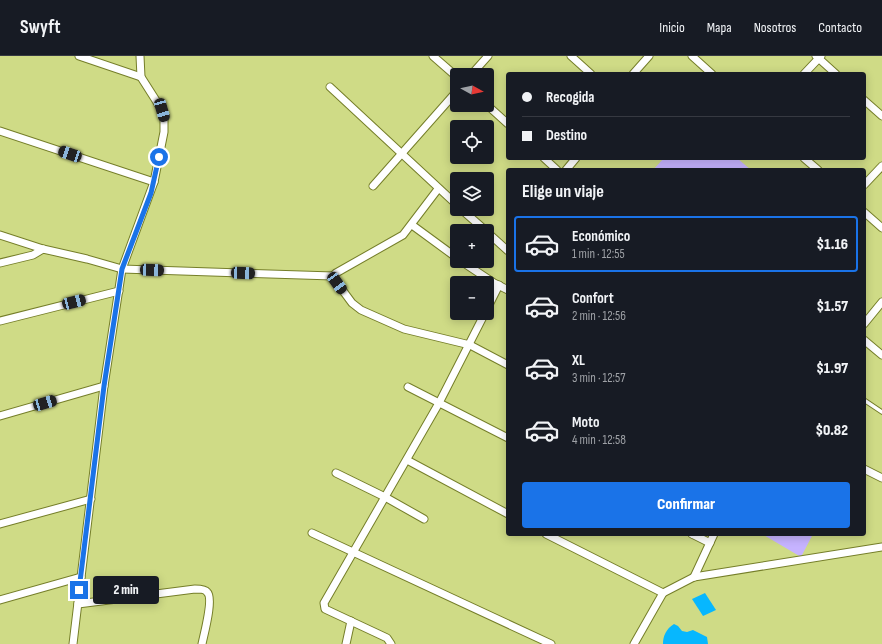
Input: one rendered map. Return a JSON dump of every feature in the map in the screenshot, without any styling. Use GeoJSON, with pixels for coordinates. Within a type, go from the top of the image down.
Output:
{"type":"FeatureCollection","features":[{"type":"Feature","properties":{"kind":"street"},"geometry":{"type":"LineString","coordinates":[[80,56],[141,77]]}},
{"type":"Feature","properties":{"kind":"street"},"geometry":{"type":"LineString","coordinates":[[74,644],[104,386],[122,269],[154,182],[164,132],[162,110],[141,77],[140,56]]}},
{"type":"Feature","properties":{"kind":"street"},"geometry":{"type":"LineString","coordinates":[[433,56],[450,71]]}},
{"type":"Feature","properties":{"kind":"street"},"geometry":{"type":"LineString","coordinates":[[478,68],[488,56]]}},
{"type":"Feature","properties":{"kind":"street"},"geometry":{"type":"LineString","coordinates":[[571,56],[589,72]]}},
{"type":"Feature","properties":{"kind":"street"},"geometry":{"type":"LineString","coordinates":[[635,72],[650,56]]}},
{"type":"Feature","properties":{"kind":"street"},"geometry":{"type":"LineString","coordinates":[[692,56],[710,72]]}},
{"type":"Feature","properties":{"kind":"street"},"geometry":{"type":"LineString","coordinates":[[806,72],[819,57],[834,72]]}},
{"type":"Feature","properties":{"kind":"street"},"geometry":{"type":"LineString","coordinates":[[330,87],[450,199]]}},
{"type":"Feature","properties":{"kind":"street"},"geometry":{"type":"LineString","coordinates":[[373,186],[450,99]]}},
{"type":"Feature","properties":{"kind":"street"},"geometry":{"type":"LineString","coordinates":[[866,102],[882,116]]}},
{"type":"Feature","properties":{"kind":"street"},"geometry":{"type":"LineString","coordinates":[[494,111],[506,122]]}},
{"type":"Feature","properties":{"kind":"street"},"geometry":{"type":"LineString","coordinates":[[0,131],[154,182]]}},
{"type":"Feature","properties":{"kind":"street"},"geometry":{"type":"LineString","coordinates":[[546,160],[555,168]]}},
{"type":"Feature","properties":{"kind":"street"},"geometry":{"type":"LineString","coordinates":[[568,168],[574,160]]}},
{"type":"Feature","properties":{"kind":"street"},"geometry":{"type":"LineString","coordinates":[[806,160],[816,168]]}},
{"type":"Feature","properties":{"kind":"street"},"geometry":{"type":"LineString","coordinates":[[866,183],[882,166]]}},
{"type":"Feature","properties":{"kind":"street"},"geometry":{"type":"LineString","coordinates":[[0,235],[43,249],[122,269],[334,276],[340,270],[403,235],[412,225],[438,188]]}},
{"type":"Feature","properties":{"kind":"street"},"geometry":{"type":"LineString","coordinates":[[866,214],[882,228]]}},
{"type":"Feature","properties":{"kind":"street"},"geometry":{"type":"LineString","coordinates":[[469,216],[477,224]]}},
{"type":"Feature","properties":{"kind":"street"},"geometry":{"type":"LineString","coordinates":[[412,225],[450,253]]}},
{"type":"Feature","properties":{"kind":"street"},"geometry":{"type":"LineString","coordinates":[[494,239],[506,249]]}},
{"type":"Feature","properties":{"kind":"street"},"geometry":{"type":"LineString","coordinates":[[0,263],[33,255],[43,249]]}},
{"type":"Feature","properties":{"kind":"street"},"geometry":{"type":"LineString","coordinates":[[472,268],[506,289]]}},
{"type":"Feature","properties":{"kind":"street"},"geometry":{"type":"LineString","coordinates":[[334,276],[347,298],[361,310],[404,329],[470,345],[506,364]]}},
{"type":"Feature","properties":{"kind":"street"},"geometry":{"type":"LineString","coordinates":[[494,295],[499,285]]}},
{"type":"Feature","properties":{"kind":"street"},"geometry":{"type":"LineString","coordinates":[[0,321],[119,291]]}},
{"type":"Feature","properties":{"kind":"street"},"geometry":{"type":"LineString","coordinates":[[866,322],[882,302]]}},
{"type":"Feature","properties":{"kind":"street"},"geometry":{"type":"LineString","coordinates":[[392,644],[387,638],[325,609],[324,604],[439,403],[482,320]]}},
{"type":"Feature","properties":{"kind":"street"},"geometry":{"type":"LineString","coordinates":[[866,342],[882,355]]}},
{"type":"Feature","properties":{"kind":"street"},"geometry":{"type":"LineString","coordinates":[[0,416],[104,386]]}},
{"type":"Feature","properties":{"kind":"street"},"geometry":{"type":"LineString","coordinates":[[408,387],[506,437]]}},
{"type":"Feature","properties":{"kind":"street"},"geometry":{"type":"LineString","coordinates":[[407,460],[506,513]]}},
{"type":"Feature","properties":{"kind":"street"},"geometry":{"type":"LineString","coordinates":[[866,470],[882,478]]}},
{"type":"Feature","properties":{"kind":"street"},"geometry":{"type":"LineString","coordinates":[[336,473],[385,497],[424,519]]}},
{"type":"Feature","properties":{"kind":"street"},"geometry":{"type":"LineString","coordinates":[[0,524],[90,499]]}},
{"type":"Feature","properties":{"kind":"street"},"geometry":{"type":"LineString","coordinates":[[312,533],[551,644]]}},
{"type":"Feature","properties":{"kind":"street"},"geometry":{"type":"LineString","coordinates":[[555,536],[663,593]]}},
{"type":"Feature","properties":{"kind":"street"},"geometry":{"type":"LineString","coordinates":[[696,536],[710,543]]}},
{"type":"Feature","properties":{"kind":"street"},"geometry":{"type":"LineString","coordinates":[[694,577],[713,536]]}},
{"type":"Feature","properties":{"kind":"street"},"geometry":{"type":"LineString","coordinates":[[634,644],[663,593],[694,577],[882,547]]}},
{"type":"Feature","properties":{"kind":"street"},"geometry":{"type":"LineString","coordinates":[[0,600],[81,578]]}},
{"type":"Feature","properties":{"kind":"street"},"geometry":{"type":"LineString","coordinates":[[78,604],[195,589],[204,590],[210,595],[210,604],[202,644]]}},
{"type":"Feature","properties":{"kind":"street"},"geometry":{"type":"LineString","coordinates":[[346,644],[351,621]]}},
{"type":"Feature","properties":{"kind":"lane"},"geometry":{"type":"LineString","coordinates":[[866,401],[882,412]]}},
{"type":"Feature","properties":{"kind":"shaded area"},"geometry":{"type":"Polygon","coordinates":[[[662,160],[739,160],[749,168],[655,168],[662,160]]]}},
{"type":"Feature","properties":{"kind":"shaded area"},"geometry":{"type":"Polygon","coordinates":[[[765,536],[812,536],[801,557],[765,536]]]}},
{"type":"Feature","properties":{"kind":"water"},"geometry":{"type":"Polygon","coordinates":[[[705,593],[716,610],[703,616],[692,599],[705,593]]]}},
{"type":"Feature","properties":{"kind":"water"},"geometry":{"type":"Polygon","coordinates":[[[674,624],[682,631],[687,632],[693,630],[707,637],[708,644],[663,644],[666,633],[674,624]]]}},
{"type":"Feature","properties":{"kind":"route"},"geometry":{"type":"LineString","coordinates":[[79,590],[104,386],[122,269],[151,193],[159,157]]}}]}
